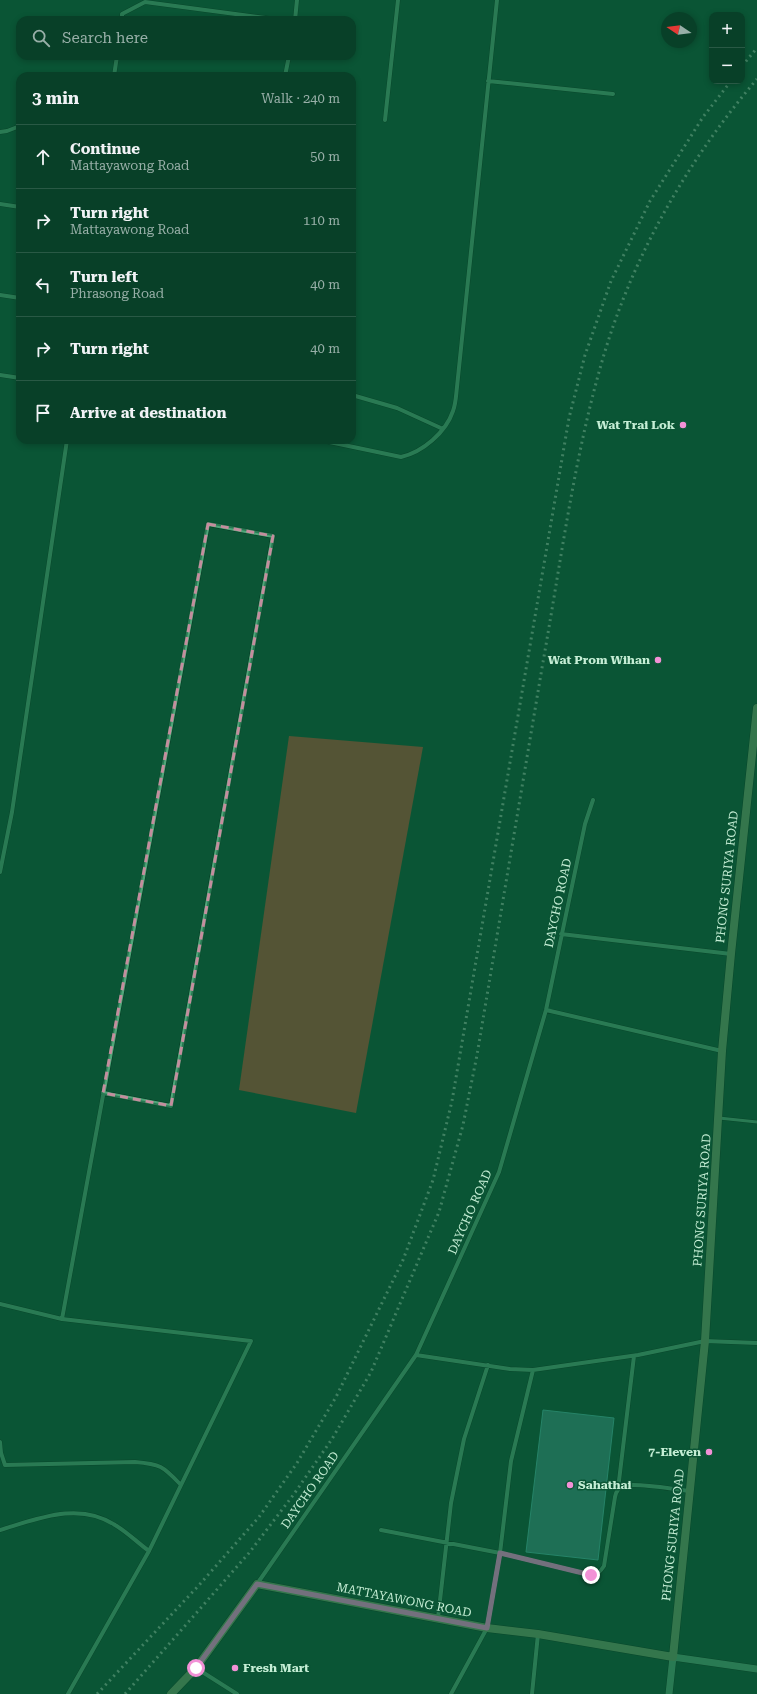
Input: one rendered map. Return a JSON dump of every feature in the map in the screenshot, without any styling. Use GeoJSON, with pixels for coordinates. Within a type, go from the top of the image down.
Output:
{"type":"FeatureCollection","features":[{"type":"Feature","properties":{"kind":"main road","name":"PHONG SURIYA ROAD"},"geometry":{"type":"LineString","coordinates":[[673,1657],[705,1341],[722,1051],[757,708]]}},
{"type":"Feature","properties":{"kind":"main road","name":"MATTAYAWONG ROAD"},"geometry":{"type":"LineString","coordinates":[[257,1584],[487,1628],[538,1634],[673,1657]]}},
{"type":"Feature","properties":{"kind":"main road"},"geometry":{"type":"LineString","coordinates":[[171,1694],[196,1668],[257,1584]]}},
{"type":"Feature","properties":{"kind":"street"},"geometry":{"type":"LineString","coordinates":[[295,16],[297,0]]}},
{"type":"Feature","properties":{"kind":"street"},"geometry":{"type":"LineString","coordinates":[[385,120],[398,0]]}},
{"type":"Feature","properties":{"kind":"street"},"geometry":{"type":"LineString","coordinates":[[339,444],[401,457],[413,454],[427,444],[443,428],[453,412],[456,402],[497,0]]}},
{"type":"Feature","properties":{"kind":"street"},"geometry":{"type":"LineString","coordinates":[[122,16],[122,14],[145,2],[251,16]]}},
{"type":"Feature","properties":{"kind":"street"},"geometry":{"type":"LineString","coordinates":[[115,72],[116,60]]}},
{"type":"Feature","properties":{"kind":"street"},"geometry":{"type":"LineString","coordinates":[[286,72],[288,60]]}},
{"type":"Feature","properties":{"kind":"street"},"geometry":{"type":"LineString","coordinates":[[488,81],[613,94]]}},
{"type":"Feature","properties":{"kind":"street"},"geometry":{"type":"LineString","coordinates":[[0,132],[16,127]]}},
{"type":"Feature","properties":{"kind":"street"},"geometry":{"type":"LineString","coordinates":[[0,204],[16,206]]}},
{"type":"Feature","properties":{"kind":"street"},"geometry":{"type":"LineString","coordinates":[[0,295],[16,297]]}},
{"type":"Feature","properties":{"kind":"street"},"geometry":{"type":"LineString","coordinates":[[0,374],[16,377]]}},
{"type":"Feature","properties":{"kind":"street"},"geometry":{"type":"LineString","coordinates":[[356,396],[397,408],[443,428]]}},
{"type":"Feature","properties":{"kind":"street"},"geometry":{"type":"LineString","coordinates":[[0,872],[12,812],[66,444]]}},
{"type":"Feature","properties":{"kind":"street"},"geometry":{"type":"LineString","coordinates":[[62,1319],[208,524],[273,536],[171,1106],[104,1093]]}},
{"type":"Feature","properties":{"kind":"street","name":"DAYCHO ROAD"},"geometry":{"type":"LineString","coordinates":[[257,1584],[416,1355],[499,1172],[546,1010],[585,824],[593,800]]}},
{"type":"Feature","properties":{"kind":"street"},"geometry":{"type":"LineString","coordinates":[[561,934],[731,954]]}},
{"type":"Feature","properties":{"kind":"street"},"geometry":{"type":"LineString","coordinates":[[546,1010],[722,1051]]}},
{"type":"Feature","properties":{"kind":"street"},"geometry":{"type":"LineString","coordinates":[[0,1304],[62,1319],[251,1341],[180,1484],[149,1551],[68,1694]]}},
{"type":"Feature","properties":{"kind":"street"},"geometry":{"type":"LineString","coordinates":[[416,1355],[533,1370],[634,1356],[705,1341],[757,1343]]}},
{"type":"Feature","properties":{"kind":"street"},"geometry":{"type":"LineString","coordinates":[[381,1530],[500,1553],[591,1575],[600,1572],[604,1566],[615,1497],[618,1489],[634,1356]]}},
{"type":"Feature","properties":{"kind":"street"},"geometry":{"type":"LineString","coordinates":[[438,1619],[451,1503],[464,1439],[488,1365]]}},
{"type":"Feature","properties":{"kind":"street"},"geometry":{"type":"LineString","coordinates":[[451,1694],[487,1628],[500,1553],[511,1461],[533,1370]]}},
{"type":"Feature","properties":{"kind":"street"},"geometry":{"type":"LineString","coordinates":[[0,1442],[2,1458],[6,1465],[147,1463],[158,1465],[168,1470],[180,1484]]}},
{"type":"Feature","properties":{"kind":"street"},"geometry":{"type":"LineString","coordinates":[[618,1489],[624,1486],[635,1485],[690,1491]]}},
{"type":"Feature","properties":{"kind":"street"},"geometry":{"type":"LineString","coordinates":[[0,1530],[47,1517],[77,1512],[96,1516],[115,1524],[149,1551]]}},
{"type":"Feature","properties":{"kind":"street"},"geometry":{"type":"LineString","coordinates":[[532,1694],[538,1634]]}},
{"type":"Feature","properties":{"kind":"street","name":"MATTAYAWONG ROAD"},"geometry":{"type":"LineString","coordinates":[[673,1657],[757,1669]]}},
{"type":"Feature","properties":{"kind":"street","name":"PHONG SURIYA ROAD"},"geometry":{"type":"LineString","coordinates":[[669,1694],[673,1657]]}},
{"type":"Feature","properties":{"kind":"street"},"geometry":{"type":"LineString","coordinates":[[196,1668],[237,1694]]}},
{"type":"Feature","properties":{"kind":"lane"},"geometry":{"type":"LineString","coordinates":[[719,1118],[757,1122]]}},
{"type":"Feature","properties":{"kind":"highlighted area"},"geometry":{"type":"Polygon","coordinates":[[[208,524],[273,536],[171,1106],[103,1093],[208,524]]]}},
{"type":"Feature","properties":{"kind":"shaded area"},"geometry":{"type":"Polygon","coordinates":[[[289,736],[423,747],[356,1113],[239,1090],[289,736]]]}},
{"type":"Feature","properties":{"kind":"building","name":"Sahathai"},"geometry":{"type":"Polygon","coordinates":[[[543,1410],[614,1418],[598,1560],[526,1552],[543,1410]]]}},
{"type":"Feature","properties":{"kind":"railway"},"geometry":{"type":"LineString","coordinates":[[745,62],[757,48]]}},
{"type":"Feature","properties":{"kind":"railway"},"geometry":{"type":"LineString","coordinates":[[125,1694],[249,1553],[294,1494],[332,1439],[371,1372],[439,1212],[463,1125],[477,1055],[569,509],[584,433],[603,358],[615,320],[630,282],[665,210],[708,142],[757,79]]}},
{"type":"Feature","properties":{"kind":"railway"},"geometry":{"type":"LineString","coordinates":[[97,1694],[201,1583],[259,1517],[297,1463],[336,1397],[403,1260],[433,1180],[452,1101],[569,418],[585,355],[611,281],[650,201],[703,117],[729,84]]}},
{"type":"Feature","properties":{"kind":"place","name":"Wat Trai Lok"},"geometry":{"type":"Point","coordinates":[683,425]}},
{"type":"Feature","properties":{"kind":"place","name":"Wat Prom Wihan"},"geometry":{"type":"Point","coordinates":[658,660]}},
{"type":"Feature","properties":{"kind":"place","name":"7-Eleven"},"geometry":{"type":"Point","coordinates":[709,1452]}},
{"type":"Feature","properties":{"kind":"place","name":"Sahathai"},"geometry":{"type":"Point","coordinates":[570,1485]}},
{"type":"Feature","properties":{"kind":"place","name":"Fresh Mart"},"geometry":{"type":"Point","coordinates":[235,1668]}},
{"type":"Feature","properties":{"kind":"route"},"geometry":{"type":"LineString","coordinates":[[196,1668],[257,1584],[487,1628],[500,1553],[591,1575]]}}]}
